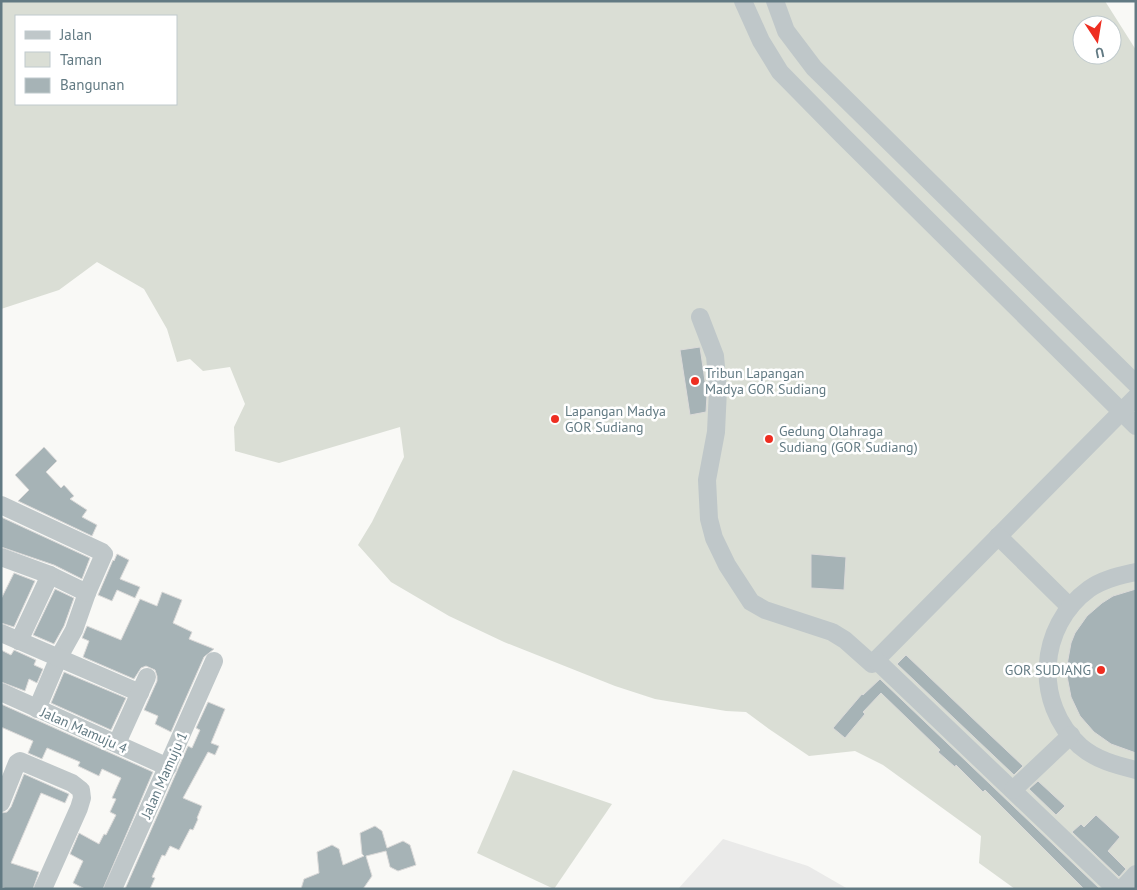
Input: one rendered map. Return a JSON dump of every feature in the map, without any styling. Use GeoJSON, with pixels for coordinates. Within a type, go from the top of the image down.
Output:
{"type":"FeatureCollection","features":[{"type":"Feature","properties":{"kind":"street"},"geometry":{"type":"LineString","coordinates":[[743,1],[760,41],[780,72],[1136,426]]}},
{"type":"Feature","properties":{"kind":"street"},"geometry":{"type":"LineString","coordinates":[[775,1],[786,31],[814,68],[1136,384]]}},
{"type":"Feature","properties":{"kind":"street"},"geometry":{"type":"LineString","coordinates":[[700,317],[715,356],[718,389],[716,432],[707,480],[709,519],[723,535],[754,589],[764,599],[821,617],[855,633],[876,660],[1116,889]]}},
{"type":"Feature","properties":{"kind":"street"},"geometry":{"type":"LineString","coordinates":[[876,660],[1136,397]]}},
{"type":"Feature","properties":{"kind":"street"},"geometry":{"type":"LineString","coordinates":[[1,505],[104,553],[74,630],[59,657],[37,709]]}},
{"type":"Feature","properties":{"kind":"street"},"geometry":{"type":"LineString","coordinates":[[998,536],[1070,607]]}},
{"type":"Feature","properties":{"kind":"street"},"geometry":{"type":"LineString","coordinates":[[3,562],[50,575],[88,593]]}},
{"type":"Feature","properties":{"kind":"street"},"geometry":{"type":"LineString","coordinates":[[1136,572],[1114,577],[1090,589],[1070,607],[1054,633],[1047,663],[1049,694],[1061,722],[1071,735],[1081,746],[1107,762],[1136,770]]}},
{"type":"Feature","properties":{"kind":"street"},"geometry":{"type":"LineString","coordinates":[[19,641],[50,575]]}},
{"type":"Feature","properties":{"kind":"street"},"geometry":{"type":"LineString","coordinates":[[1,633],[59,657],[144,685],[117,743]]}},
{"type":"Feature","properties":{"kind":"street","name":"Jalan Mamuju 1"},"geometry":{"type":"LineString","coordinates":[[113,889],[214,662]]}},
{"type":"Feature","properties":{"kind":"street","name":"Jalan Mamuju 4"},"geometry":{"type":"LineString","coordinates":[[1,692],[168,767]]}},
{"type":"Feature","properties":{"kind":"street"},"geometry":{"type":"LineString","coordinates":[[1013,790],[1071,735]]}},
{"type":"Feature","properties":{"kind":"street"},"geometry":{"type":"LineString","coordinates":[[1,803],[20,761],[72,783],[81,790],[82,798],[79,808],[43,889]]}},
{"type":"Feature","properties":{"kind":"street"},"geometry":{"type":"LineString","coordinates":[[1122,889],[1136,874]]}},
{"type":"Feature","properties":{"kind":"shaded area"},"geometry":{"type":"Polygon","coordinates":[[[723,839],[808,866],[848,889],[678,889],[723,839]]]}},
{"type":"Feature","properties":{"kind":"green space","name":"Gedung Olahraga Sudiang (GOR Sudiang)"},"geometry":{"type":"Polygon","coordinates":[[[1,1],[1105,1],[1114,15],[1072,15],[1072,65],[1122,65],[1122,28],[1136,50],[1136,889],[1015,889],[979,863],[981,836],[883,765],[855,751],[809,756],[746,712],[726,711],[655,699],[615,686],[504,642],[449,616],[391,582],[358,545],[372,522],[404,457],[400,427],[279,463],[235,451],[234,427],[245,404],[230,367],[203,371],[190,359],[177,362],[167,329],[144,289],[97,262],[59,290],[1,309],[1,1]]]}},
{"type":"Feature","properties":{"kind":"green space"},"geometry":{"type":"Polygon","coordinates":[[[513,770],[612,804],[554,889],[477,853],[513,770]]]}},
{"type":"Feature","properties":{"kind":"building","name":"Tribun Lapangan Madya GOR Sudiang"},"geometry":{"type":"Polygon","coordinates":[[[700,347],[707,395],[706,412],[690,415],[680,350],[700,347]]]}},
{"type":"Feature","properties":{"kind":"building"},"geometry":{"type":"Polygon","coordinates":[[[44,447],[57,461],[46,472],[61,488],[64,485],[74,496],[70,499],[87,510],[82,517],[97,525],[92,536],[18,501],[29,490],[15,475],[44,447]]]}},
{"type":"Feature","properties":{"kind":"building"},"geometry":{"type":"Polygon","coordinates":[[[1,517],[90,558],[82,579],[54,565],[1,547],[1,517]]]}},
{"type":"Feature","properties":{"kind":"building"},"geometry":{"type":"Polygon","coordinates":[[[117,554],[129,560],[120,579],[140,587],[135,598],[117,590],[112,601],[98,595],[117,554]]]}},
{"type":"Feature","properties":{"kind":"building"},"geometry":{"type":"Polygon","coordinates":[[[811,554],[846,557],[844,590],[811,588],[811,554]]]}},
{"type":"Feature","properties":{"kind":"building"},"geometry":{"type":"Polygon","coordinates":[[[14,573],[35,581],[14,627],[1,623],[1,599],[14,573]]]}},
{"type":"Feature","properties":{"kind":"building"},"geometry":{"type":"Polygon","coordinates":[[[55,589],[74,598],[64,626],[54,644],[33,635],[55,589]]]}},
{"type":"Feature","properties":{"kind":"building","name":"GOR SUDIANG"},"geometry":{"type":"Polygon","coordinates":[[[1136,589],[1136,753],[1111,744],[1094,732],[1080,716],[1071,697],[1067,665],[1075,633],[1087,616],[1113,596],[1136,589]]]}},
{"type":"Feature","properties":{"kind":"building"},"geometry":{"type":"Polygon","coordinates":[[[162,592],[182,600],[173,623],[192,632],[189,639],[214,649],[204,657],[171,732],[155,724],[158,716],[144,710],[157,681],[155,670],[146,666],[141,668],[134,679],[83,657],[89,641],[82,638],[87,626],[121,640],[140,599],[157,606],[162,592]]]}},
{"type":"Feature","properties":{"kind":"building"},"geometry":{"type":"Polygon","coordinates":[[[1,650],[11,655],[14,650],[36,660],[34,665],[43,669],[37,683],[29,679],[25,691],[1,682],[1,650]]]}},
{"type":"Feature","properties":{"kind":"building"},"geometry":{"type":"Polygon","coordinates":[[[906,655],[1023,766],[1014,775],[897,664],[906,655]]]}},
{"type":"Feature","properties":{"kind":"building"},"geometry":{"type":"Polygon","coordinates":[[[64,672],[126,698],[111,730],[51,703],[64,672]]]}},
{"type":"Feature","properties":{"kind":"building"},"geometry":{"type":"Polygon","coordinates":[[[880,679],[1100,889],[1084,889],[985,790],[983,792],[956,765],[955,767],[938,752],[940,750],[881,693],[863,712],[865,714],[845,738],[833,728],[862,694],[880,679]]]}},
{"type":"Feature","properties":{"kind":"building"},"geometry":{"type":"Polygon","coordinates":[[[208,702],[225,709],[211,743],[219,746],[215,755],[208,752],[183,798],[202,806],[198,819],[193,830],[190,829],[179,850],[170,846],[165,856],[162,855],[152,877],[155,878],[150,889],[125,889],[188,746],[192,748],[200,730],[196,728],[208,702]]]}},
{"type":"Feature","properties":{"kind":"building"},"geometry":{"type":"Polygon","coordinates":[[[1,704],[153,772],[103,889],[85,889],[73,883],[83,861],[70,854],[79,833],[99,844],[104,834],[106,835],[116,815],[110,812],[116,799],[112,798],[121,778],[102,769],[99,776],[78,766],[80,762],[47,748],[42,759],[28,753],[33,741],[1,727],[1,704]]]}},
{"type":"Feature","properties":{"kind":"building"},"geometry":{"type":"Polygon","coordinates":[[[24,774],[69,794],[65,803],[41,793],[11,863],[39,872],[33,889],[7,889],[1,887],[1,813],[7,812],[11,807],[24,774]]]}},
{"type":"Feature","properties":{"kind":"building"},"geometry":{"type":"Polygon","coordinates":[[[1038,781],[1065,806],[1056,815],[1029,789],[1038,781]]]}},
{"type":"Feature","properties":{"kind":"building"},"geometry":{"type":"Polygon","coordinates":[[[1096,815],[1120,837],[1108,851],[1126,869],[1119,877],[1072,832],[1081,824],[1084,827],[1096,815]]]}},
{"type":"Feature","properties":{"kind":"building"},"geometry":{"type":"Polygon","coordinates":[[[375,826],[382,831],[387,848],[403,841],[410,845],[416,865],[398,871],[390,867],[386,851],[366,856],[372,876],[363,889],[301,889],[304,879],[319,873],[317,852],[332,845],[339,849],[343,865],[364,856],[362,854],[360,833],[375,826]]]}},
{"type":"Feature","properties":{"kind":"place","name":"Tribun Lapangan Madya GOR Sudiang"},"geometry":{"type":"Point","coordinates":[695,381]}},
{"type":"Feature","properties":{"kind":"place","name":"Lapangan Madya GOR Sudiang"},"geometry":{"type":"Point","coordinates":[555,419]}},
{"type":"Feature","properties":{"kind":"place","name":"Gedung Olahraga Sudiang (GOR Sudiang)"},"geometry":{"type":"Point","coordinates":[769,439]}},
{"type":"Feature","properties":{"kind":"place","name":"GOR SUDIANG"},"geometry":{"type":"Point","coordinates":[1101,670]}}]}
